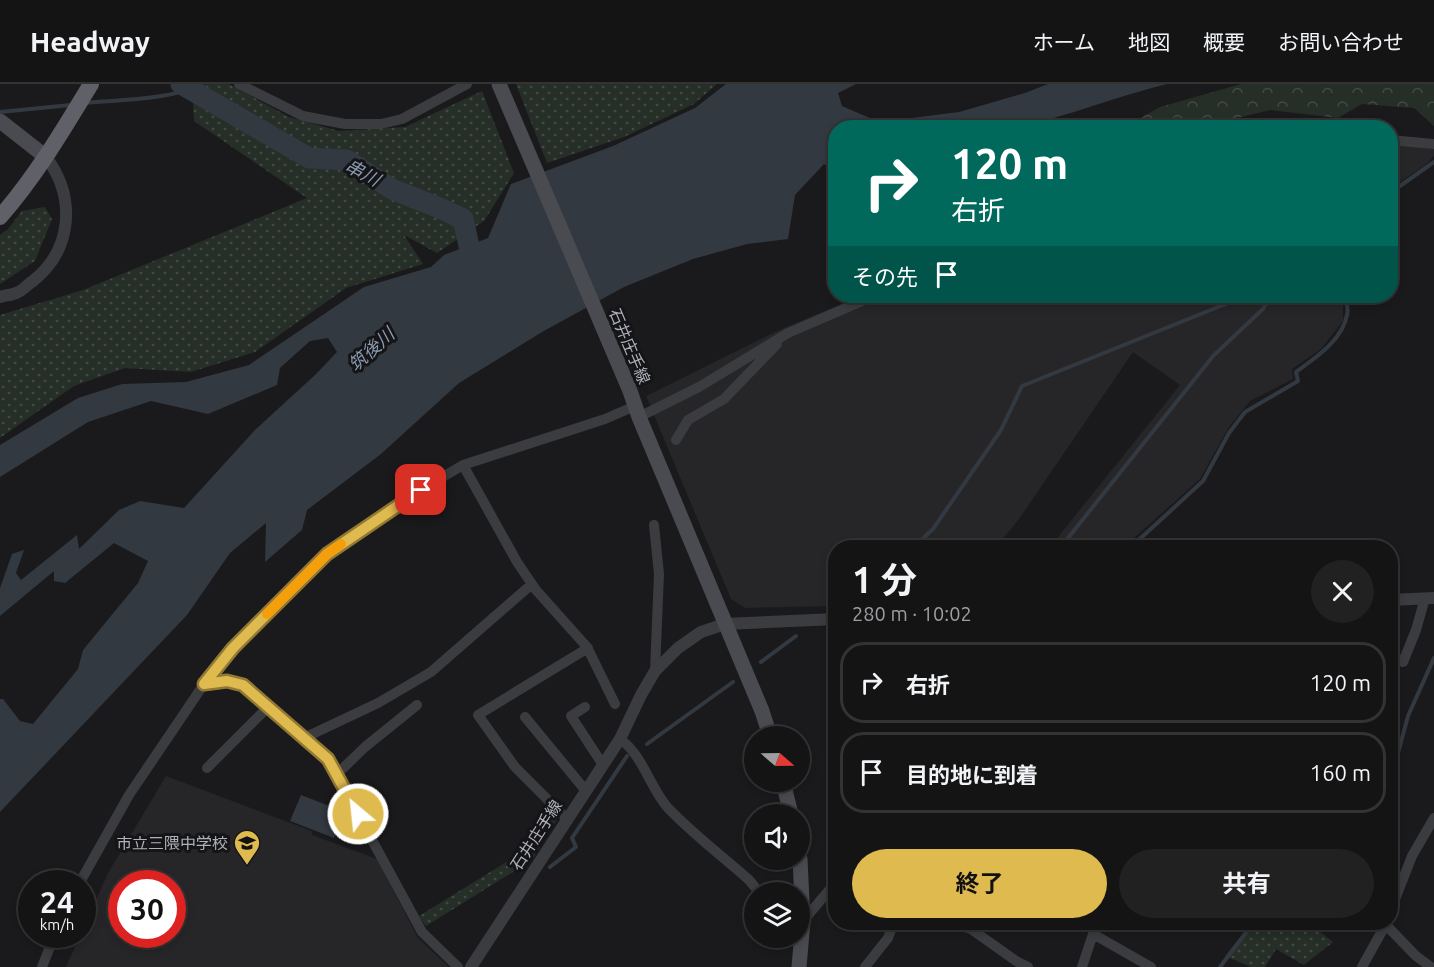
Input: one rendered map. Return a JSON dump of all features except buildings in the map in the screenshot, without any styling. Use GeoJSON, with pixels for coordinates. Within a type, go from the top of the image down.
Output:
{"type":"FeatureCollection","features":[{"type":"Feature","properties":{"kind":"highway"},"geometry":{"type":"LineString","coordinates":[[0,217],[25,188],[91,84]]}},
{"type":"Feature","properties":{"kind":"main road","name":"石井庄手線"},"geometry":{"type":"LineString","coordinates":[[499,85],[635,405],[767,726]]}},
{"type":"Feature","properties":{"kind":"main road"},"geometry":{"type":"LineString","coordinates":[[0,121],[46,157]]}},
{"type":"Feature","properties":{"kind":"main road"},"geometry":{"type":"LineString","coordinates":[[799,967],[800,948]]}},
{"type":"Feature","properties":{"kind":"street"},"geometry":{"type":"LineString","coordinates":[[239,84],[303,116],[345,124],[381,124],[402,119],[467,84]]}},
{"type":"Feature","properties":{"kind":"street"},"geometry":{"type":"LineString","coordinates":[[1398,141],[1434,144]]}},
{"type":"Feature","properties":{"kind":"street"},"geometry":{"type":"LineString","coordinates":[[0,297],[18,292],[38,277],[51,264],[62,241],[66,224],[63,189],[59,177],[46,157]]}},
{"type":"Feature","properties":{"kind":"street"},"geometry":{"type":"LineString","coordinates":[[87,870],[129,795],[204,684],[233,648],[327,554],[421,490],[463,465],[604,418],[635,405],[699,387],[788,333],[858,303]]}},
{"type":"Feature","properties":{"kind":"street"},"geometry":{"type":"LineString","coordinates":[[676,440],[688,420],[724,399],[788,333]]}},
{"type":"Feature","properties":{"kind":"street"},"geometry":{"type":"LineString","coordinates":[[463,465],[517,562],[532,584],[588,648],[615,704]]}},
{"type":"Feature","properties":{"kind":"street"},"geometry":{"type":"LineString","coordinates":[[654,525],[658,574],[655,672]]}},
{"type":"Feature","properties":{"kind":"street"},"geometry":{"type":"LineString","coordinates":[[304,738],[378,703],[431,672],[532,584]]}},
{"type":"Feature","properties":{"kind":"street"},"geometry":{"type":"LineString","coordinates":[[1398,600],[1429,598],[1403,662],[1398,660]]}},
{"type":"Feature","properties":{"kind":"street"},"geometry":{"type":"LineString","coordinates":[[725,624],[828,619]]}},
{"type":"Feature","properties":{"kind":"street","name":"石井庄手線"},"geometry":{"type":"LineString","coordinates":[[471,967],[620,739],[655,672],[678,648],[701,632],[725,624]]}},
{"type":"Feature","properties":{"kind":"street"},"geometry":{"type":"LineString","coordinates":[[568,820],[515,767],[478,715],[588,648]]}},
{"type":"Feature","properties":{"kind":"street"},"geometry":{"type":"LineString","coordinates":[[204,684],[227,681],[243,685],[328,759],[422,932],[458,967]]}},
{"type":"Feature","properties":{"kind":"street"},"geometry":{"type":"LineString","coordinates":[[337,774],[365,747],[417,705]]}},
{"type":"Feature","properties":{"kind":"street"},"geometry":{"type":"LineString","coordinates":[[585,706],[571,716],[603,765]]}},
{"type":"Feature","properties":{"kind":"street"},"geometry":{"type":"LineString","coordinates":[[207,768],[268,707]]}},
{"type":"Feature","properties":{"kind":"street"},"geometry":{"type":"LineString","coordinates":[[525,717],[586,791]]}},
{"type":"Feature","properties":{"kind":"street"},"geometry":{"type":"LineString","coordinates":[[620,739],[638,759],[667,806],[751,882]]}},
{"type":"Feature","properties":{"kind":"street"},"geometry":{"type":"LineString","coordinates":[[1398,892],[1412,856],[1434,818]]}},
{"type":"Feature","properties":{"kind":"street"},"geometry":{"type":"LineString","coordinates":[[810,911],[828,892]]}},
{"type":"Feature","properties":{"kind":"street"},"geometry":{"type":"LineString","coordinates":[[865,967],[888,938],[891,930]]}},
{"type":"Feature","properties":{"kind":"street"},"geometry":{"type":"LineString","coordinates":[[972,930],[1028,967]]}},
{"type":"Feature","properties":{"kind":"street"},"geometry":{"type":"LineString","coordinates":[[1082,967],[1092,930]]}},
{"type":"Feature","properties":{"kind":"street"},"geometry":{"type":"LineString","coordinates":[[1096,930],[1151,967]]}},
{"type":"Feature","properties":{"kind":"street"},"geometry":{"type":"LineString","coordinates":[[1362,967],[1383,930]]}},
{"type":"Feature","properties":{"kind":"street"},"geometry":{"type":"LineString","coordinates":[[1392,930],[1416,956],[1431,967]]}},
{"type":"Feature","properties":{"kind":"street"},"geometry":{"type":"LineString","coordinates":[[42,967],[49,948]]}},
{"type":"Feature","properties":{"kind":"shaded area"},"geometry":{"type":"Polygon","coordinates":[[[1398,141],[1434,149],[1434,156],[1398,183],[1398,141]]]}},
{"type":"Feature","properties":{"kind":"shaded area"},"geometry":{"type":"Polygon","coordinates":[[[843,303],[1343,303],[1343,321],[1321,349],[1292,369],[1293,379],[1250,401],[1229,427],[1200,479],[1132,540],[1056,540],[1180,385],[1133,352],[1019,519],[1002,540],[828,540],[828,606],[745,608],[731,599],[646,396],[775,332],[843,303]]]}},
{"type":"Feature","properties":{"kind":"shaded area","name":"市立三隈中学校"},"geometry":{"type":"Polygon","coordinates":[[[166,776],[312,831],[312,835],[377,859],[418,938],[449,967],[66,967],[74,948],[96,948],[96,900],[108,873],[108,948],[186,948],[186,870],[110,870],[166,776]]]}},
{"type":"Feature","properties":{"kind":"green space"},"geometry":{"type":"Polygon","coordinates":[[[192,84],[229,84],[289,117],[339,131],[405,127],[482,91],[514,173],[484,221],[437,253],[404,235],[423,264],[346,288],[255,352],[191,372],[125,368],[74,386],[0,438],[0,315],[83,290],[307,198],[194,121],[192,84]]]}},
{"type":"Feature","properties":{"kind":"green space"},"geometry":{"type":"Polygon","coordinates":[[[516,84],[717,84],[694,104],[624,137],[547,163],[516,84]]]}},
{"type":"Feature","properties":{"kind":"green space"},"geometry":{"type":"Polygon","coordinates":[[[1241,84],[1434,84],[1434,126],[1414,108],[1362,104],[1338,118],[1270,110],[1229,120],[1137,120],[1160,107],[1241,84]]]}},
{"type":"Feature","properties":{"kind":"green space"},"geometry":{"type":"Polygon","coordinates":[[[45,207],[52,219],[35,261],[0,284],[0,235],[8,229],[22,211],[45,207]]]}},
{"type":"Feature","properties":{"kind":"green space"},"geometry":{"type":"Polygon","coordinates":[[[553,815],[557,819],[532,860],[426,926],[419,916],[532,846],[553,815]]]}},
{"type":"Feature","properties":{"kind":"green space"},"geometry":{"type":"Polygon","coordinates":[[[1246,930],[1318,930],[1333,942],[1304,965],[1276,949],[1265,967],[1251,967],[1225,956],[1246,930]]]}},
{"type":"Feature","properties":{"kind":"water","name":"筑後川"},"geometry":{"type":"Polygon","coordinates":[[[726,84],[856,84],[838,93],[842,106],[874,120],[828,120],[828,167],[824,164],[795,195],[788,239],[747,244],[693,259],[624,287],[542,332],[459,383],[381,454],[307,510],[302,530],[265,562],[266,523],[230,553],[187,615],[0,812],[0,699],[3,699],[20,721],[33,724],[78,669],[83,650],[138,583],[148,561],[114,543],[65,583],[54,581],[54,571],[0,616],[0,588],[12,554],[24,550],[16,573],[21,580],[77,535],[79,549],[119,510],[140,501],[184,508],[255,430],[337,352],[328,338],[310,341],[280,368],[277,385],[208,414],[151,401],[88,422],[0,477],[0,445],[78,398],[122,384],[186,382],[249,365],[364,287],[431,267],[444,255],[488,238],[511,184],[613,146],[695,108],[726,84]]]}},
{"type":"Feature","properties":{"kind":"water"},"geometry":{"type":"Polygon","coordinates":[[[1048,84],[1167,84],[1046,120],[895,120],[959,112],[1048,84]]]}},
{"type":"Feature","properties":{"kind":"water"},"geometry":{"type":"Polygon","coordinates":[[[301,795],[345,812],[334,838],[290,821],[301,795]]]}},
{"type":"Feature","properties":{"kind":"waterway","name":"串川"},"geometry":{"type":"LineString","coordinates":[[181,84],[309,158],[347,160],[392,189],[463,219],[475,273]]}},
{"type":"Feature","properties":{"kind":"waterway"},"geometry":{"type":"LineString","coordinates":[[84,103],[160,96],[198,84]]}},
{"type":"Feature","properties":{"kind":"waterway"},"geometry":{"type":"LineString","coordinates":[[0,112],[71,105]]}},
{"type":"Feature","properties":{"kind":"waterway"},"geometry":{"type":"LineString","coordinates":[[1398,187],[1434,162]]}},
{"type":"Feature","properties":{"kind":"waterway"},"geometry":{"type":"LineString","coordinates":[[921,540],[933,529],[1001,430],[1022,386],[1228,303]]}},
{"type":"Feature","properties":{"kind":"waterway"},"geometry":{"type":"LineString","coordinates":[[1066,540],[1214,355],[1267,303]]}},
{"type":"Feature","properties":{"kind":"waterway"},"geometry":{"type":"LineString","coordinates":[[1139,540],[1203,481],[1229,433],[1245,412],[1298,381],[1296,372],[1334,341],[1344,324],[1348,308],[1347,303]]}},
{"type":"Feature","properties":{"kind":"waterway"},"geometry":{"type":"LineString","coordinates":[[761,662],[796,636]]}},
{"type":"Feature","properties":{"kind":"waterway"},"geometry":{"type":"LineString","coordinates":[[1398,753],[1408,716],[1434,658]]}},
{"type":"Feature","properties":{"kind":"waterway"},"geometry":{"type":"LineString","coordinates":[[647,744],[733,682]]}},
{"type":"Feature","properties":{"kind":"waterway"},"geometry":{"type":"LineString","coordinates":[[550,867],[576,847],[572,838],[627,756]]}},
{"type":"Feature","properties":{"kind":"waterway"},"geometry":{"type":"LineString","coordinates":[[1220,967],[1248,930]]}},
{"type":"Feature","properties":{"kind":"slow traffic"},"geometry":{"type":"LineString","coordinates":[[267,614],[327,554],[341,544]]}},
{"type":"Feature","properties":{"kind":"place","name":"市立三隈中学校"},"geometry":{"type":"Point","coordinates":[247,866]}},
{"type":"Feature","properties":{"kind":"route"},"geometry":{"type":"LineString","coordinates":[[358,814],[328,759],[243,685],[227,681],[204,684],[233,648],[327,554],[421,490]]}}]}
